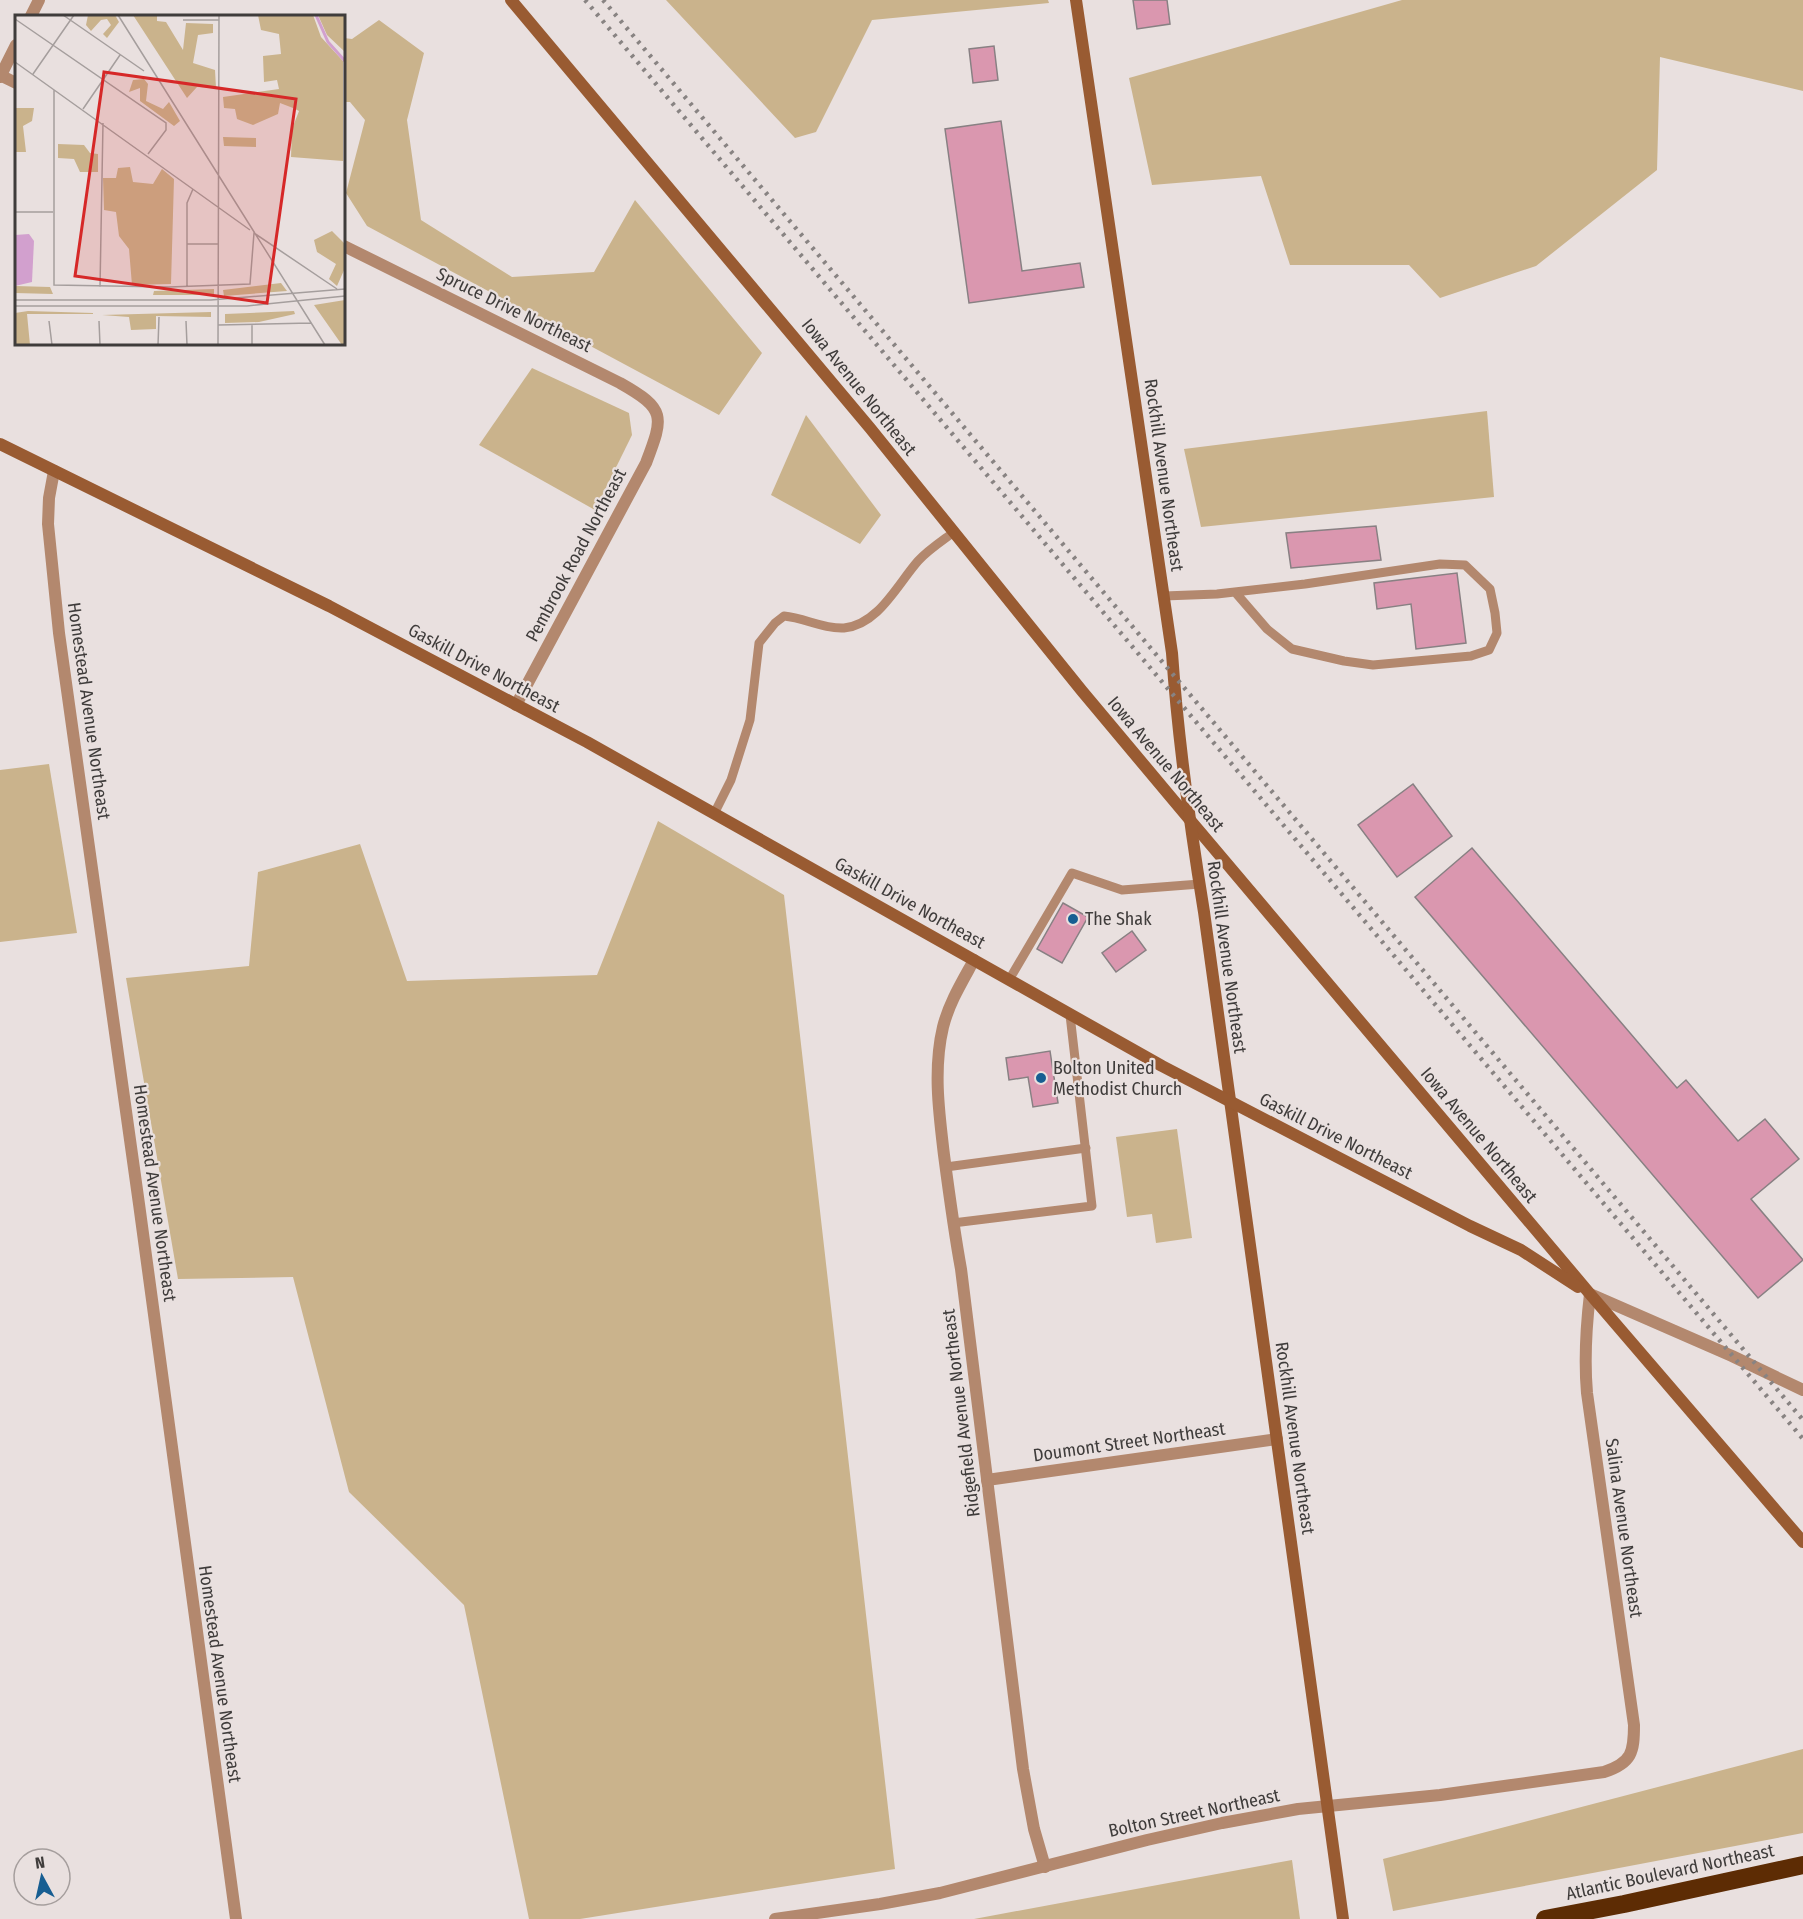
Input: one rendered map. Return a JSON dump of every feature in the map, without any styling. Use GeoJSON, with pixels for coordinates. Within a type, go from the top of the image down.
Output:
{"type":"FeatureCollection","features":[{"type":"Feature","properties":{"kind":"highway","name":"Atlantic Boulevard Northeast"},"geometry":{"type":"LineString","coordinates":[[1545,1919],[1803,1865]]}},
{"type":"Feature","properties":{"kind":"main road","name":"Iowa Avenue Northeast"},"geometry":{"type":"LineString","coordinates":[[511,0],[736,266],[1190,820],[1590,1294],[1803,1542]]}},
{"type":"Feature","properties":{"kind":"main road","name":"Rockhill Avenue Northeast"},"geometry":{"type":"LineString","coordinates":[[1076,0],[1172,653],[1175,698],[1190,820],[1343,1919]]}},
{"type":"Feature","properties":{"kind":"main road","name":"Gaskill Drive Northeast"},"geometry":{"type":"LineString","coordinates":[[0,444],[329,606],[586,742],[1229,1102],[1521,1250],[1590,1294]]}},
{"type":"Feature","properties":{"kind":"street"},"geometry":{"type":"LineString","coordinates":[[32,15],[39,0]]}},
{"type":"Feature","properties":{"kind":"street"},"geometry":{"type":"LineString","coordinates":[[15,47],[0,76],[15,83]]}},
{"type":"Feature","properties":{"kind":"street","name":"Spruce Drive Northeast"},"geometry":{"type":"LineString","coordinates":[[345,246],[620,383],[641,395],[654,408],[658,418]]}},
{"type":"Feature","properties":{"kind":"street","name":"Pembrook Road Northeast"},"geometry":{"type":"LineString","coordinates":[[516,705],[646,463],[658,430],[658,418]]}},
{"type":"Feature","properties":{"kind":"street","name":"Homestead Avenue Northeast"},"geometry":{"type":"LineString","coordinates":[[54,471],[49,498],[48,524],[59,633],[236,1919]]}},
{"type":"Feature","properties":{"kind":"street","name":"Ridgefield Avenue Northeast"},"geometry":{"type":"LineString","coordinates":[[974,960],[947,1014],[938,1058],[938,1102],[1023,1769],[1034,1828],[1045,1867]]}},
{"type":"Feature","properties":{"kind":"street","name":"Gaskill Drive Northeast"},"geometry":{"type":"LineString","coordinates":[[1590,1294],[1732,1356],[1803,1390]]}},
{"type":"Feature","properties":{"kind":"street","name":"Salina Avenue Northeast"},"geometry":{"type":"LineString","coordinates":[[1590,1294],[1584,1352],[1587,1393],[1634,1725],[1634,1745],[1631,1754],[1623,1763]]}},
{"type":"Feature","properties":{"kind":"street","name":"Doumont Street Northeast"},"geometry":{"type":"LineString","coordinates":[[987,1480],[1277,1439]]}},
{"type":"Feature","properties":{"kind":"street","name":"Bolton Street Northeast"},"geometry":{"type":"LineString","coordinates":[[775,1919],[930,1895],[1222,1823],[1328,1806],[1440,1795],[1604,1772],[1623,1763]]}},
{"type":"Feature","properties":{"kind":"lane"},"geometry":{"type":"LineString","coordinates":[[714,814],[732,780],[750,720],[759,643],[775,623],[784,616],[797,617],[823,626],[844,628],[864,623],[919,560],[954,532]]}},
{"type":"Feature","properties":{"kind":"lane"},"geometry":{"type":"LineString","coordinates":[[1164,596],[1235,592],[1440,564],[1465,566],[1490,589],[1497,633],[1489,650],[1471,656],[1373,665],[1344,661],[1292,649],[1267,629],[1235,592]]}},
{"type":"Feature","properties":{"kind":"lane"},"geometry":{"type":"LineString","coordinates":[[1009,980],[1072,873],[1122,890],[1200,884]]}},
{"type":"Feature","properties":{"kind":"lane"},"geometry":{"type":"LineString","coordinates":[[953,1223],[1092,1206],[1071,1015]]}},
{"type":"Feature","properties":{"kind":"lane"},"geometry":{"type":"LineString","coordinates":[[946,1167],[1086,1148]]}},
{"type":"Feature","properties":{"kind":"shaded area"},"geometry":{"type":"Polygon","coordinates":[[[666,0],[1048,0],[1049,3],[872,20],[816,132],[795,138],[666,0]]]}},
{"type":"Feature","properties":{"kind":"shaded area"},"geometry":{"type":"Polygon","coordinates":[[[1402,0],[1803,0],[1803,91],[1660,57],[1657,170],[1536,266],[1440,298],[1409,265],[1290,265],[1261,176],[1152,185],[1129,78],[1402,0]]]}},
{"type":"Feature","properties":{"kind":"shaded area"},"geometry":{"type":"Polygon","coordinates":[[[379,20],[424,53],[407,120],[421,220],[512,277],[594,272],[635,200],[762,353],[719,415],[367,226],[346,193],[365,120],[350,102],[345,102],[345,38],[352,39],[379,20]]]}},
{"type":"Feature","properties":{"kind":"shaded area"},"geometry":{"type":"Polygon","coordinates":[[[532,368],[629,413],[632,435],[595,510],[479,445],[532,368]]]}},
{"type":"Feature","properties":{"kind":"shaded area"},"geometry":{"type":"Polygon","coordinates":[[[1487,411],[1494,497],[1201,527],[1184,449],[1487,411]]]}},
{"type":"Feature","properties":{"kind":"shaded area"},"geometry":{"type":"Polygon","coordinates":[[[806,415],[881,515],[860,544],[771,495],[806,415]]]}},
{"type":"Feature","properties":{"kind":"shaded area"},"geometry":{"type":"Polygon","coordinates":[[[49,764],[77,933],[0,942],[0,770],[49,764]]]}},
{"type":"Feature","properties":{"kind":"shaded area"},"geometry":{"type":"Polygon","coordinates":[[[658,821],[784,895],[895,1869],[580,1919],[529,1919],[464,1605],[349,1492],[293,1277],[178,1279],[126,978],[249,966],[258,872],[360,844],[407,981],[597,975],[658,821]]]}},
{"type":"Feature","properties":{"kind":"shaded area"},"geometry":{"type":"Polygon","coordinates":[[[1177,1129],[1192,1238],[1156,1243],[1152,1214],[1127,1217],[1116,1137],[1177,1129]]]}},
{"type":"Feature","properties":{"kind":"shaded area"},"geometry":{"type":"Polygon","coordinates":[[[1803,1749],[1803,1833],[1393,1911],[1383,1859],[1803,1749]]]}},
{"type":"Feature","properties":{"kind":"shaded area"},"geometry":{"type":"Polygon","coordinates":[[[1292,1860],[1300,1919],[974,1919],[1292,1860]]]}},
{"type":"Feature","properties":{"kind":"building"},"geometry":{"type":"Polygon","coordinates":[[[1133,0],[1167,0],[1170,24],[1137,29],[1133,0]]]}},
{"type":"Feature","properties":{"kind":"building"},"geometry":{"type":"Polygon","coordinates":[[[994,46],[998,80],[973,83],[969,49],[994,46]]]}},
{"type":"Feature","properties":{"kind":"building"},"geometry":{"type":"Polygon","coordinates":[[[1001,121],[1022,271],[1080,263],[1084,287],[969,303],[945,129],[1001,121]]]}},
{"type":"Feature","properties":{"kind":"building"},"geometry":{"type":"Polygon","coordinates":[[[1376,526],[1381,560],[1291,568],[1286,533],[1376,526]]]}},
{"type":"Feature","properties":{"kind":"building"},"geometry":{"type":"Polygon","coordinates":[[[1457,573],[1466,643],[1416,649],[1411,604],[1377,609],[1374,583],[1457,573]]]}},
{"type":"Feature","properties":{"kind":"building"},"geometry":{"type":"Polygon","coordinates":[[[1413,784],[1452,836],[1397,877],[1358,825],[1413,784]]]}},
{"type":"Feature","properties":{"kind":"building"},"geometry":{"type":"Polygon","coordinates":[[[1472,848],[1677,1088],[1686,1080],[1738,1141],[1765,1119],[1799,1159],[1751,1199],[1803,1260],[1758,1298],[1415,897],[1472,848]]]}},
{"type":"Feature","properties":{"kind":"building"},"geometry":{"type":"Polygon","coordinates":[[[1063,903],[1088,917],[1062,963],[1037,949],[1063,903]]]}},
{"type":"Feature","properties":{"kind":"building"},"geometry":{"type":"Polygon","coordinates":[[[1132,931],[1146,950],[1116,972],[1102,953],[1132,931]]]}},
{"type":"Feature","properties":{"kind":"building","name":"Bolton United Methodist Church"},"geometry":{"type":"Polygon","coordinates":[[[1050,1051],[1058,1103],[1033,1107],[1028,1077],[1009,1080],[1006,1058],[1050,1051]]]}},
{"type":"Feature","properties":{"kind":"railway"},"geometry":{"type":"LineString","coordinates":[[585,0],[1803,1439]]}},
{"type":"Feature","properties":{"kind":"railway"},"geometry":{"type":"LineString","coordinates":[[603,0],[1803,1420]]}},
{"type":"Feature","properties":{"kind":"place","name":"The Shak"},"geometry":{"type":"Point","coordinates":[1073,919]}},
{"type":"Feature","properties":{"kind":"place","name":"Bolton United Methodist Church"},"geometry":{"type":"Point","coordinates":[1041,1078]}}]}
